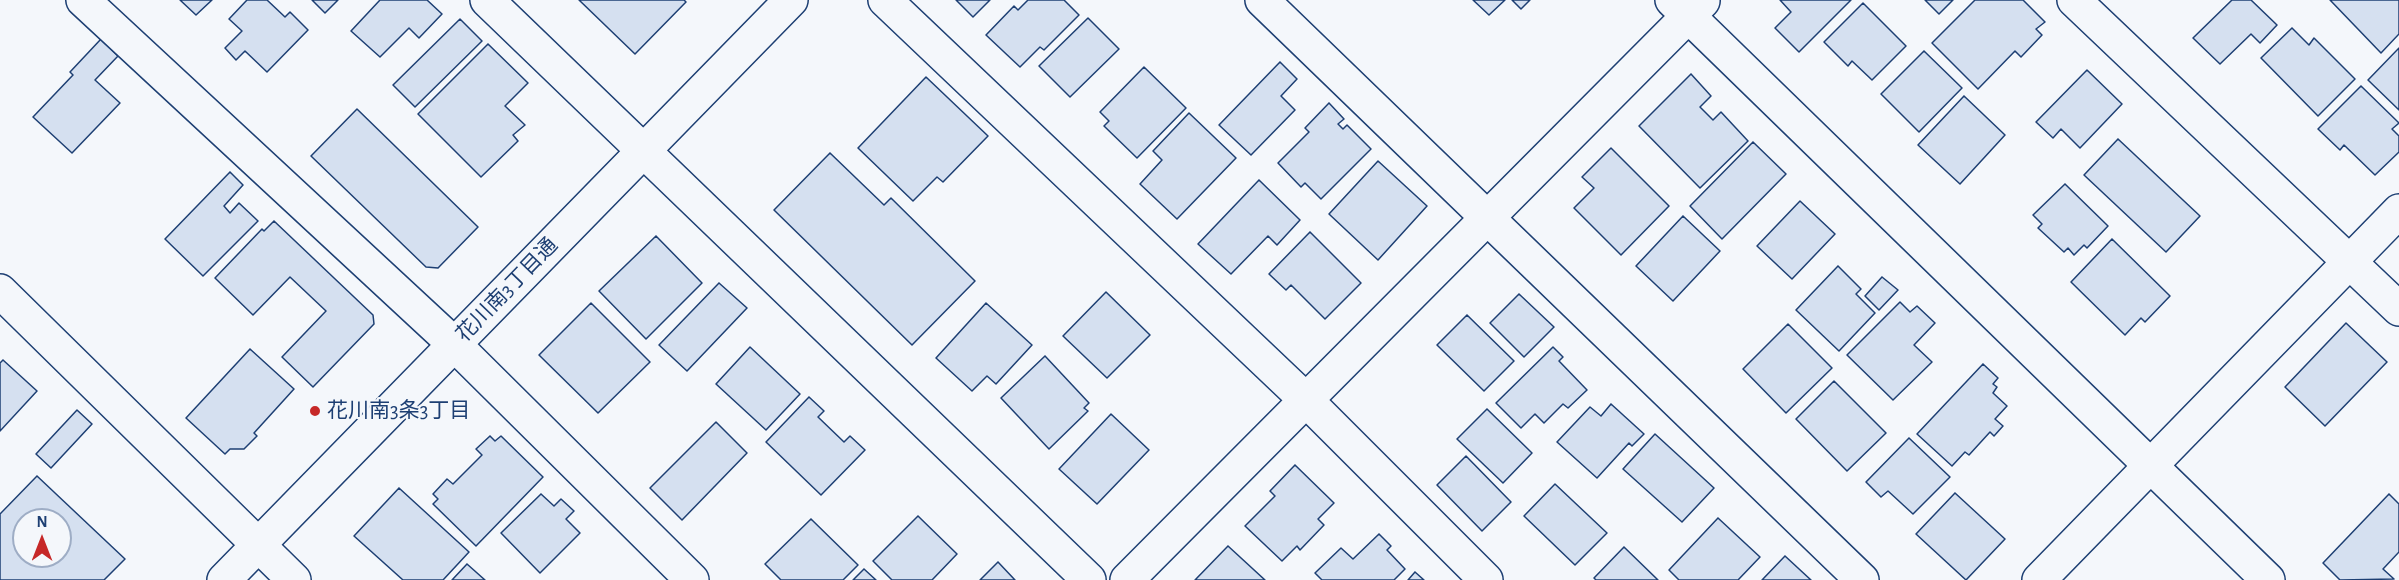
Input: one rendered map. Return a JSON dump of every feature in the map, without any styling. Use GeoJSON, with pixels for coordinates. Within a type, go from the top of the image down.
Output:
{"type":"FeatureCollection","features":[{"type":"Feature","properties":{"kind":"street"},"geometry":{"type":"LineString","coordinates":[[83,0],[454,344],[692,580]]}},
{"type":"Feature","properties":{"kind":"street"},"geometry":{"type":"LineString","coordinates":[[487,0],[1089,580]]}},
{"type":"Feature","properties":{"kind":"street","name":"花川南3丁目通"},"geometry":{"type":"LineString","coordinates":[[224,580],[791,0]]}},
{"type":"Feature","properties":{"kind":"street"},"geometry":{"type":"LineString","coordinates":[[885,0],[1306,400],[1486,580]]}},
{"type":"Feature","properties":{"kind":"street"},"geometry":{"type":"LineString","coordinates":[[1263,0],[1863,580]]}},
{"type":"Feature","properties":{"kind":"street"},"geometry":{"type":"LineString","coordinates":[[2074,0],[2399,309]]}},
{"type":"Feature","properties":{"kind":"street"},"geometry":{"type":"LineString","coordinates":[[1127,580],[1488,216],[1688,5],[2268,580]]}},
{"type":"Feature","properties":{"kind":"street"},"geometry":{"type":"LineString","coordinates":[[2039,580],[2399,211]]}},
{"type":"Feature","properties":{"kind":"street"},"geometry":{"type":"LineString","coordinates":[[0,291],[294,580]]}},
{"type":"Feature","properties":{"kind":"building"},"geometry":{"type":"Polygon","coordinates":[[[180,0],[212,0],[196,15],[180,0]]]}},
{"type":"Feature","properties":{"kind":"building"},"geometry":{"type":"Polygon","coordinates":[[[247,0],[267,0],[285,17],[290,12],[308,30],[267,72],[245,51],[236,60],[225,48],[242,31],[229,19],[247,0]]]}},
{"type":"Feature","properties":{"kind":"building"},"geometry":{"type":"Polygon","coordinates":[[[312,0],[338,0],[325,13],[312,0]]]}},
{"type":"Feature","properties":{"kind":"building"},"geometry":{"type":"Polygon","coordinates":[[[380,0],[427,0],[442,14],[419,38],[409,28],[380,57],[351,31],[380,0]]]}},
{"type":"Feature","properties":{"kind":"building"},"geometry":{"type":"Polygon","coordinates":[[[579,0],[684,0],[686,2],[635,54],[579,0]]]}},
{"type":"Feature","properties":{"kind":"building"},"geometry":{"type":"Polygon","coordinates":[[[956,0],[990,0],[973,17],[956,0]]]}},
{"type":"Feature","properties":{"kind":"building"},"geometry":{"type":"Polygon","coordinates":[[[1028,0],[1064,0],[1079,15],[1044,50],[1040,47],[1020,67],[986,35],[1014,6],[1018,10],[1028,0]]]}},
{"type":"Feature","properties":{"kind":"building"},"geometry":{"type":"Polygon","coordinates":[[[1473,0],[1505,0],[1489,15],[1473,0]]]}},
{"type":"Feature","properties":{"kind":"building"},"geometry":{"type":"Polygon","coordinates":[[[1512,0],[1530,0],[1521,9],[1512,0]]]}},
{"type":"Feature","properties":{"kind":"building"},"geometry":{"type":"Polygon","coordinates":[[[1780,0],[1851,0],[1799,52],[1775,28],[1791,12],[1780,0]]]}},
{"type":"Feature","properties":{"kind":"building"},"geometry":{"type":"Polygon","coordinates":[[[1925,0],[1953,0],[1939,14],[1925,0]]]}},
{"type":"Feature","properties":{"kind":"building"},"geometry":{"type":"Polygon","coordinates":[[[1975,0],[2023,0],[2045,22],[2036,29],[2042,35],[2021,57],[2015,51],[1978,89],[1932,43],[1975,0]]]}},
{"type":"Feature","properties":{"kind":"building"},"geometry":{"type":"Polygon","coordinates":[[[2232,0],[2251,0],[2277,25],[2260,43],[2251,34],[2220,64],[2193,38],[2232,0]]]}},
{"type":"Feature","properties":{"kind":"building"},"geometry":{"type":"Polygon","coordinates":[[[2330,0],[2399,0],[2399,34],[2381,53],[2330,0]]]}},
{"type":"Feature","properties":{"kind":"building"},"geometry":{"type":"Polygon","coordinates":[[[1863,3],[1906,46],[1872,80],[1852,61],[1848,66],[1824,42],[1863,3]]]}},
{"type":"Feature","properties":{"kind":"building"},"geometry":{"type":"Polygon","coordinates":[[[1088,18],[1119,49],[1070,97],[1039,66],[1088,18]]]}},
{"type":"Feature","properties":{"kind":"building"},"geometry":{"type":"Polygon","coordinates":[[[460,19],[482,41],[415,107],[393,85],[460,19]]]}},
{"type":"Feature","properties":{"kind":"building"},"geometry":{"type":"Polygon","coordinates":[[[2292,28],[2309,45],[2314,38],[2355,79],[2318,116],[2261,58],[2292,28]]]}},
{"type":"Feature","properties":{"kind":"building"},"geometry":{"type":"Polygon","coordinates":[[[101,39],[118,56],[95,80],[120,103],[72,153],[33,117],[73,75],[70,72],[101,39]]]}},
{"type":"Feature","properties":{"kind":"building"},"geometry":{"type":"Polygon","coordinates":[[[488,44],[528,83],[505,106],[525,125],[513,135],[518,141],[481,177],[418,114],[488,44]]]}},
{"type":"Feature","properties":{"kind":"building"},"geometry":{"type":"Polygon","coordinates":[[[2399,48],[2399,110],[2368,80],[2399,48]]]}},
{"type":"Feature","properties":{"kind":"building"},"geometry":{"type":"Polygon","coordinates":[[[1924,51],[1962,88],[1919,132],[1881,94],[1924,51]]]}},
{"type":"Feature","properties":{"kind":"building"},"geometry":{"type":"Polygon","coordinates":[[[1280,62],[1297,79],[1281,96],[1295,110],[1251,155],[1219,125],[1280,62]]]}},
{"type":"Feature","properties":{"kind":"building"},"geometry":{"type":"Polygon","coordinates":[[[1144,67],[1186,108],[1137,158],[1104,126],[1109,121],[1100,112],[1144,67]]]}},
{"type":"Feature","properties":{"kind":"building"},"geometry":{"type":"Polygon","coordinates":[[[2087,70],[2122,104],[2080,148],[2061,129],[2053,138],[2036,122],[2087,70]]]}},
{"type":"Feature","properties":{"kind":"building"},"geometry":{"type":"Polygon","coordinates":[[[1691,74],[1711,96],[1700,107],[1713,120],[1721,112],[1748,141],[1700,188],[1639,126],[1691,74]]]}},
{"type":"Feature","properties":{"kind":"building"},"geometry":{"type":"Polygon","coordinates":[[[926,77],[988,136],[943,182],[937,177],[913,201],[858,148],[926,77]]]}},
{"type":"Feature","properties":{"kind":"building"},"geometry":{"type":"Polygon","coordinates":[[[2361,86],[2399,123],[2392,129],[2399,136],[2399,152],[2375,175],[2344,145],[2340,150],[2318,129],[2361,86]]]}},
{"type":"Feature","properties":{"kind":"building"},"geometry":{"type":"Polygon","coordinates":[[[1964,96],[2005,135],[1960,184],[1918,145],[1964,96]]]}},
{"type":"Feature","properties":{"kind":"building"},"geometry":{"type":"Polygon","coordinates":[[[1329,103],[1344,119],[1338,124],[1343,129],[1347,125],[1371,149],[1321,199],[1305,183],[1301,187],[1278,163],[1309,132],[1305,128],[1329,103]]]}},
{"type":"Feature","properties":{"kind":"building"},"geometry":{"type":"Polygon","coordinates":[[[357,109],[478,227],[438,268],[426,267],[311,156],[357,109]]]}},
{"type":"Feature","properties":{"kind":"building"},"geometry":{"type":"Polygon","coordinates":[[[1189,113],[1236,158],[1177,219],[1140,184],[1162,160],[1153,151],[1189,113]]]}},
{"type":"Feature","properties":{"kind":"building"},"geometry":{"type":"Polygon","coordinates":[[[2118,139],[2200,216],[2166,252],[2084,175],[2118,139]]]}},
{"type":"Feature","properties":{"kind":"building"},"geometry":{"type":"Polygon","coordinates":[[[1753,142],[1786,174],[1722,239],[1690,206],[1753,142]]]}},
{"type":"Feature","properties":{"kind":"building"},"geometry":{"type":"Polygon","coordinates":[[[1611,148],[1669,206],[1621,255],[1574,208],[1594,188],[1582,177],[1611,148]]]}},
{"type":"Feature","properties":{"kind":"building"},"geometry":{"type":"Polygon","coordinates":[[[830,153],[884,205],[891,198],[975,281],[912,345],[774,210],[830,153]]]}},
{"type":"Feature","properties":{"kind":"building"},"geometry":{"type":"Polygon","coordinates":[[[1378,161],[1427,206],[1378,260],[1329,214],[1378,161]]]}},
{"type":"Feature","properties":{"kind":"building"},"geometry":{"type":"Polygon","coordinates":[[[230,172],[243,185],[224,206],[230,213],[239,203],[258,221],[203,276],[165,239],[230,172]]]}},
{"type":"Feature","properties":{"kind":"building"},"geometry":{"type":"Polygon","coordinates":[[[1259,180],[1300,220],[1277,245],[1268,236],[1231,274],[1198,244],[1259,180]]]}},
{"type":"Feature","properties":{"kind":"building"},"geometry":{"type":"Polygon","coordinates":[[[2065,184],[2108,226],[2087,248],[2084,245],[2074,255],[2068,248],[2064,252],[2038,228],[2042,224],[2033,215],[2065,184]]]}},
{"type":"Feature","properties":{"kind":"building"},"geometry":{"type":"Polygon","coordinates":[[[1800,201],[1835,234],[1792,279],[1757,246],[1800,201]]]}},
{"type":"Feature","properties":{"kind":"building"},"geometry":{"type":"Polygon","coordinates":[[[1683,216],[1720,251],[1673,301],[1636,266],[1683,216]]]}},
{"type":"Feature","properties":{"kind":"building"},"geometry":{"type":"Polygon","coordinates":[[[274,221],[373,315],[374,324],[313,387],[282,357],[326,311],[290,277],[253,315],[215,278],[262,229],[264,231],[274,221]]]}},
{"type":"Feature","properties":{"kind":"building"},"geometry":{"type":"Polygon","coordinates":[[[1310,232],[1361,283],[1325,319],[1291,285],[1286,290],[1269,274],[1310,232]]]}},
{"type":"Feature","properties":{"kind":"building"},"geometry":{"type":"Polygon","coordinates":[[[656,236],[702,283],[646,339],[599,291],[656,236]]]}},
{"type":"Feature","properties":{"kind":"building"},"geometry":{"type":"Polygon","coordinates":[[[2112,239],[2170,296],[2145,322],[2141,318],[2125,335],[2071,282],[2112,239]]]}},
{"type":"Feature","properties":{"kind":"building"},"geometry":{"type":"Polygon","coordinates":[[[1838,266],[1861,289],[1856,294],[1875,313],[1839,351],[1796,310],[1838,266]]]}},
{"type":"Feature","properties":{"kind":"building"},"geometry":{"type":"Polygon","coordinates":[[[1882,277],[1898,290],[1879,310],[1865,296],[1882,277]]]}},
{"type":"Feature","properties":{"kind":"building"},"geometry":{"type":"Polygon","coordinates":[[[719,283],[747,308],[687,371],[659,345],[719,283]]]}},
{"type":"Feature","properties":{"kind":"building"},"geometry":{"type":"Polygon","coordinates":[[[1106,292],[1150,335],[1107,378],[1063,336],[1106,292]]]}},
{"type":"Feature","properties":{"kind":"building"},"geometry":{"type":"Polygon","coordinates":[[[1519,294],[1554,327],[1524,357],[1490,323],[1519,294]]]}},
{"type":"Feature","properties":{"kind":"building"},"geometry":{"type":"Polygon","coordinates":[[[1900,302],[1910,312],[1917,306],[1935,323],[1914,345],[1932,362],[1893,400],[1847,355],[1900,302]]]}},
{"type":"Feature","properties":{"kind":"building"},"geometry":{"type":"Polygon","coordinates":[[[591,303],[650,362],[598,413],[539,355],[591,303]]]}},
{"type":"Feature","properties":{"kind":"building"},"geometry":{"type":"Polygon","coordinates":[[[986,303],[1032,345],[996,384],[987,376],[972,391],[936,358],[986,303]]]}},
{"type":"Feature","properties":{"kind":"building"},"geometry":{"type":"Polygon","coordinates":[[[1467,315],[1514,361],[1484,391],[1437,345],[1467,315]]]}},
{"type":"Feature","properties":{"kind":"building"},"geometry":{"type":"Polygon","coordinates":[[[2346,323],[2387,362],[2325,426],[2285,387],[2346,323]]]}},
{"type":"Feature","properties":{"kind":"building"},"geometry":{"type":"Polygon","coordinates":[[[1788,324],[1832,368],[1786,413],[1743,369],[1788,324]]]}},
{"type":"Feature","properties":{"kind":"building"},"geometry":{"type":"Polygon","coordinates":[[[750,347],[800,394],[766,430],[716,384],[750,347]]]}},
{"type":"Feature","properties":{"kind":"building"},"geometry":{"type":"Polygon","coordinates":[[[1553,347],[1563,357],[1559,361],[1587,390],[1568,408],[1563,404],[1544,423],[1535,414],[1521,428],[1496,403],[1553,347]]]}},
{"type":"Feature","properties":{"kind":"building"},"geometry":{"type":"Polygon","coordinates":[[[250,349],[294,389],[254,433],[257,436],[244,449],[230,449],[225,454],[186,418],[250,349]]]}},
{"type":"Feature","properties":{"kind":"building"},"geometry":{"type":"Polygon","coordinates":[[[1045,356],[1089,403],[1084,408],[1088,411],[1049,449],[1001,398],[1045,356]]]}},
{"type":"Feature","properties":{"kind":"building"},"geometry":{"type":"Polygon","coordinates":[[[3,360],[37,391],[0,431],[0,363],[3,360]]]}},
{"type":"Feature","properties":{"kind":"building"},"geometry":{"type":"Polygon","coordinates":[[[1983,364],[1998,378],[1993,384],[1997,387],[1993,393],[2007,406],[1995,419],[2003,426],[1994,436],[1990,432],[1969,455],[1965,452],[1952,466],[1917,434],[1983,364]]]}},
{"type":"Feature","properties":{"kind":"building"},"geometry":{"type":"Polygon","coordinates":[[[1834,381],[1886,433],[1847,471],[1796,419],[1834,381]]]}},
{"type":"Feature","properties":{"kind":"building"},"geometry":{"type":"Polygon","coordinates":[[[809,397],[824,411],[818,417],[844,442],[850,436],[865,450],[821,495],[766,442],[809,397]]]}},
{"type":"Feature","properties":{"kind":"building"},"geometry":{"type":"Polygon","coordinates":[[[1611,404],[1644,434],[1632,446],[1629,443],[1597,478],[1557,442],[1590,407],[1601,416],[1611,404]]]}},
{"type":"Feature","properties":{"kind":"building"},"geometry":{"type":"Polygon","coordinates":[[[1487,409],[1532,453],[1503,483],[1457,439],[1487,409]]]}},
{"type":"Feature","properties":{"kind":"building"},"geometry":{"type":"Polygon","coordinates":[[[77,410],[92,424],[51,468],[36,454],[77,410]]]}},
{"type":"Feature","properties":{"kind":"building"},"geometry":{"type":"Polygon","coordinates":[[[1111,414],[1149,450],[1097,504],[1059,469],[1111,414]]]}},
{"type":"Feature","properties":{"kind":"building"},"geometry":{"type":"Polygon","coordinates":[[[716,422],[747,453],[682,520],[650,488],[716,422]]]}},
{"type":"Feature","properties":{"kind":"building"},"geometry":{"type":"Polygon","coordinates":[[[1655,434],[1714,488],[1682,522],[1623,469],[1655,434]]]}},
{"type":"Feature","properties":{"kind":"building"},"geometry":{"type":"Polygon","coordinates":[[[490,436],[495,441],[501,436],[543,477],[476,546],[433,504],[438,499],[433,494],[447,479],[453,484],[482,455],[476,449],[490,436]]]}},
{"type":"Feature","properties":{"kind":"building"},"geometry":{"type":"Polygon","coordinates":[[[1909,438],[1950,477],[1913,514],[1888,491],[1881,497],[1866,482],[1909,438]]]}},
{"type":"Feature","properties":{"kind":"building"},"geometry":{"type":"Polygon","coordinates":[[[1466,456],[1511,502],[1482,531],[1437,485],[1466,456]]]}},
{"type":"Feature","properties":{"kind":"building"},"geometry":{"type":"Polygon","coordinates":[[[1295,465],[1334,503],[1318,519],[1324,525],[1300,550],[1297,546],[1282,561],[1245,526],[1275,496],[1270,491],[1295,465]]]}},
{"type":"Feature","properties":{"kind":"building"},"geometry":{"type":"Polygon","coordinates":[[[37,476],[71,508],[12,508],[12,568],[72,568],[72,509],[125,559],[104,580],[0,580],[0,514],[37,476]]]}},
{"type":"Feature","properties":{"kind":"building"},"geometry":{"type":"Polygon","coordinates":[[[1555,484],[1607,533],[1575,565],[1524,516],[1555,484]]]}},
{"type":"Feature","properties":{"kind":"building"},"geometry":{"type":"Polygon","coordinates":[[[399,488],[469,552],[443,580],[403,580],[354,536],[399,488]]]}},
{"type":"Feature","properties":{"kind":"building"},"geometry":{"type":"Polygon","coordinates":[[[1955,493],[2005,539],[1966,580],[1916,534],[1955,493]]]}},
{"type":"Feature","properties":{"kind":"building"},"geometry":{"type":"Polygon","coordinates":[[[541,494],[554,506],[561,499],[574,511],[566,519],[580,533],[540,573],[501,533],[541,494]]]}},
{"type":"Feature","properties":{"kind":"building"},"geometry":{"type":"Polygon","coordinates":[[[2389,494],[2399,504],[2399,552],[2383,569],[2394,579],[2340,580],[2323,563],[2389,494]]]}},
{"type":"Feature","properties":{"kind":"building"},"geometry":{"type":"Polygon","coordinates":[[[918,516],[957,554],[932,580],[892,580],[873,561],[918,516]]]}},
{"type":"Feature","properties":{"kind":"building"},"geometry":{"type":"Polygon","coordinates":[[[1718,518],[1760,557],[1738,580],[1679,580],[1669,570],[1718,518]]]}},
{"type":"Feature","properties":{"kind":"building"},"geometry":{"type":"Polygon","coordinates":[[[811,519],[858,565],[843,580],[781,580],[765,564],[811,519]]]}},
{"type":"Feature","properties":{"kind":"building"},"geometry":{"type":"Polygon","coordinates":[[[1379,534],[1391,546],[1387,550],[1405,569],[1394,580],[1322,580],[1315,573],[1341,548],[1353,559],[1379,534]]]}},
{"type":"Feature","properties":{"kind":"building"},"geometry":{"type":"Polygon","coordinates":[[[1228,546],[1265,580],[1195,580],[1228,546]]]}},
{"type":"Feature","properties":{"kind":"building"},"geometry":{"type":"Polygon","coordinates":[[[1624,547],[1658,580],[1596,580],[1594,578],[1624,547]]]}},
{"type":"Feature","properties":{"kind":"building"},"geometry":{"type":"Polygon","coordinates":[[[1785,556],[1811,580],[1762,580],[1785,556]]]}},
{"type":"Feature","properties":{"kind":"building"},"geometry":{"type":"Polygon","coordinates":[[[998,562],[1015,580],[980,580],[998,562]]]}},
{"type":"Feature","properties":{"kind":"building"},"geometry":{"type":"Polygon","coordinates":[[[467,564],[485,580],[452,580],[467,564]]]}},
{"type":"Feature","properties":{"kind":"building"},"geometry":{"type":"Polygon","coordinates":[[[864,569],[876,580],[853,580],[864,569]]]}},
{"type":"Feature","properties":{"kind":"building"},"geometry":{"type":"Polygon","coordinates":[[[1415,572],[1424,580],[1408,580],[1415,572]]]}},
{"type":"Feature","properties":{"kind":"place","name":"花川南3条3丁目"},"geometry":{"type":"Point","coordinates":[315,411]}}]}
